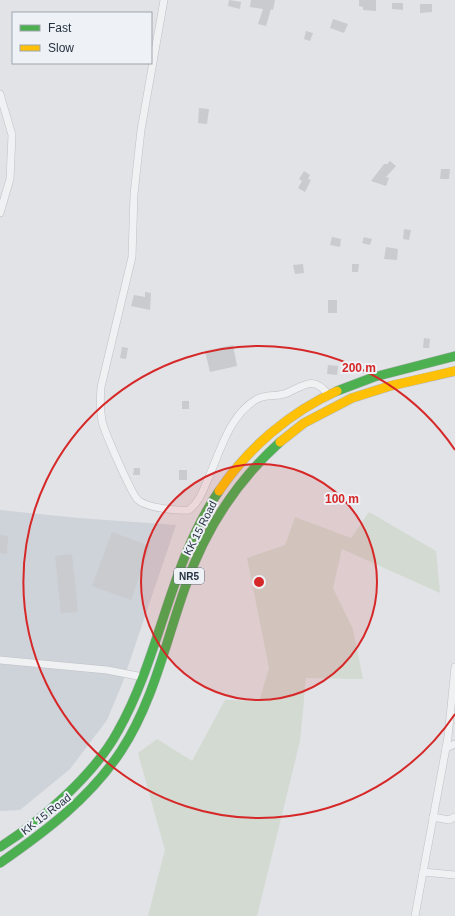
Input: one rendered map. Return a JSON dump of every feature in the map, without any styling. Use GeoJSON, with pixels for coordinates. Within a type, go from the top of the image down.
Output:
{"type":"FeatureCollection","features":[{"type":"Feature","properties":{"kind":"highway","name":"KK 15 Road"},"geometry":{"type":"LineString","coordinates":[[0,847],[44,815],[75,786],[111,744],[132,704],[143,676],[171,591],[203,516],[228,479],[269,435],[300,412],[329,394],[359,381],[455,356]]}},
{"type":"Feature","properties":{"kind":"highway","name":"KK 15 Road"},"geometry":{"type":"LineString","coordinates":[[0,863],[54,826],[80,803],[122,750],[140,717],[155,679],[186,583],[201,549],[222,508],[250,472],[304,423],[351,398],[409,381],[455,371]]}},
{"type":"Feature","properties":{"kind":"street"},"geometry":{"type":"LineString","coordinates":[[164,0],[141,130],[134,194],[132,257],[115,332],[104,369],[101,388],[102,418],[108,438],[127,484],[137,499],[144,504],[166,509],[189,510],[200,498],[234,422],[249,406],[258,399],[281,395],[309,382],[318,384],[329,394]]}},
{"type":"Feature","properties":{"kind":"street"},"geometry":{"type":"LineString","coordinates":[[0,94],[12,135],[10,179],[0,214]]}},
{"type":"Feature","properties":{"kind":"street"},"geometry":{"type":"LineString","coordinates":[[0,660],[107,670],[155,679]]}},
{"type":"Feature","properties":{"kind":"street"},"geometry":{"type":"LineString","coordinates":[[415,916],[446,748],[455,667]]}},
{"type":"Feature","properties":{"kind":"street"},"geometry":{"type":"LineString","coordinates":[[446,748],[455,744]]}},
{"type":"Feature","properties":{"kind":"street"},"geometry":{"type":"LineString","coordinates":[[433,817],[449,820],[455,817]]}},
{"type":"Feature","properties":{"kind":"street"},"geometry":{"type":"LineString","coordinates":[[423,872],[455,875]]}},
{"type":"Feature","properties":{"kind":"shaded area"},"geometry":{"type":"Polygon","coordinates":[[[0,510],[78,518],[176,525],[122,684],[107,720],[70,769],[20,810],[0,811],[0,510]]]}},
{"type":"Feature","properties":{"kind":"shaded area"},"geometry":{"type":"Polygon","coordinates":[[[369,512],[436,551],[440,593],[342,549],[333,588],[353,629],[363,679],[306,678],[300,741],[257,916],[148,916],[165,850],[138,753],[157,739],[192,761],[225,700],[259,701],[269,668],[247,558],[285,545],[295,517],[351,538],[369,512]]]}},
{"type":"Feature","properties":{"kind":"building"},"geometry":{"type":"Polygon","coordinates":[[[229,0],[241,2],[240,9],[228,6],[229,0]]]}},
{"type":"Feature","properties":{"kind":"building"},"geometry":{"type":"Polygon","coordinates":[[[251,0],[275,0],[273,10],[271,9],[266,26],[258,24],[263,9],[250,7],[251,0]]]}},
{"type":"Feature","properties":{"kind":"building"},"geometry":{"type":"Polygon","coordinates":[[[359,0],[376,0],[376,11],[363,10],[363,7],[359,6],[359,0]]]}},
{"type":"Feature","properties":{"kind":"building"},"geometry":{"type":"Polygon","coordinates":[[[392,3],[403,3],[403,10],[392,9],[392,3]]]}},
{"type":"Feature","properties":{"kind":"building"},"geometry":{"type":"Polygon","coordinates":[[[420,4],[432,4],[432,12],[420,13],[420,4]]]}},
{"type":"Feature","properties":{"kind":"building"},"geometry":{"type":"Polygon","coordinates":[[[333,19],[348,24],[344,33],[330,28],[333,19]]]}},
{"type":"Feature","properties":{"kind":"building"},"geometry":{"type":"Polygon","coordinates":[[[306,31],[313,33],[310,41],[304,39],[306,31]]]}},
{"type":"Feature","properties":{"kind":"building"},"geometry":{"type":"Polygon","coordinates":[[[199,108],[209,109],[207,124],[198,123],[199,108]]]}},
{"type":"Feature","properties":{"kind":"building"},"geometry":{"type":"Polygon","coordinates":[[[390,161],[396,166],[386,177],[389,178],[386,186],[371,181],[384,164],[387,164],[390,161]]]}},
{"type":"Feature","properties":{"kind":"building"},"geometry":{"type":"Polygon","coordinates":[[[441,169],[450,169],[449,179],[440,179],[441,169]]]}},
{"type":"Feature","properties":{"kind":"building"},"geometry":{"type":"Polygon","coordinates":[[[304,171],[310,175],[308,179],[311,180],[305,192],[298,188],[302,181],[299,179],[304,171]]]}},
{"type":"Feature","properties":{"kind":"building"},"geometry":{"type":"Polygon","coordinates":[[[404,229],[411,230],[409,240],[403,239],[404,229]]]}},
{"type":"Feature","properties":{"kind":"building"},"geometry":{"type":"Polygon","coordinates":[[[332,237],[341,239],[340,247],[330,245],[332,237]]]}},
{"type":"Feature","properties":{"kind":"building"},"geometry":{"type":"Polygon","coordinates":[[[364,237],[372,239],[370,245],[362,243],[364,237]]]}},
{"type":"Feature","properties":{"kind":"building"},"geometry":{"type":"Polygon","coordinates":[[[386,247],[398,249],[397,260],[384,259],[386,247]]]}},
{"type":"Feature","properties":{"kind":"building"},"geometry":{"type":"Polygon","coordinates":[[[303,264],[304,273],[295,274],[293,265],[303,264]]]}},
{"type":"Feature","properties":{"kind":"building"},"geometry":{"type":"Polygon","coordinates":[[[352,264],[359,264],[358,272],[352,272],[352,264]]]}},
{"type":"Feature","properties":{"kind":"building"},"geometry":{"type":"Polygon","coordinates":[[[145,292],[151,293],[150,310],[131,306],[134,295],[145,297],[145,292]]]}},
{"type":"Feature","properties":{"kind":"building"},"geometry":{"type":"Polygon","coordinates":[[[328,300],[337,300],[337,313],[328,313],[328,300]]]}},
{"type":"Feature","properties":{"kind":"building"},"geometry":{"type":"Polygon","coordinates":[[[424,338],[430,339],[429,348],[423,348],[424,338]]]}},
{"type":"Feature","properties":{"kind":"building"},"geometry":{"type":"Polygon","coordinates":[[[233,345],[237,366],[210,372],[205,351],[233,345]]]}},
{"type":"Feature","properties":{"kind":"building"},"geometry":{"type":"Polygon","coordinates":[[[122,347],[128,348],[126,359],[120,358],[122,347]]]}},
{"type":"Feature","properties":{"kind":"building"},"geometry":{"type":"Polygon","coordinates":[[[328,365],[338,366],[337,375],[327,374],[328,365]]]}},
{"type":"Feature","properties":{"kind":"building"},"geometry":{"type":"Polygon","coordinates":[[[182,401],[189,401],[189,409],[182,409],[182,401]]]}},
{"type":"Feature","properties":{"kind":"building"},"geometry":{"type":"Polygon","coordinates":[[[134,468],[140,468],[140,475],[133,475],[134,468]]]}},
{"type":"Feature","properties":{"kind":"building"},"geometry":{"type":"Polygon","coordinates":[[[179,470],[187,470],[187,480],[179,480],[179,470]]]}},
{"type":"Feature","properties":{"kind":"building"},"geometry":{"type":"Polygon","coordinates":[[[112,532],[150,546],[131,600],[92,586],[112,532]]]}},
{"type":"Feature","properties":{"kind":"building"},"geometry":{"type":"Polygon","coordinates":[[[0,535],[8,536],[7,554],[0,553],[0,535]]]}},
{"type":"Feature","properties":{"kind":"building"},"geometry":{"type":"Polygon","coordinates":[[[72,554],[78,612],[61,613],[55,556],[72,554]]]}},
{"type":"Feature","properties":{"kind":"traffic: fast"},"geometry":{"type":"LineString","coordinates":[[337,391],[374,377],[455,356]]}},
{"type":"Feature","properties":{"kind":"traffic: fast"},"geometry":{"type":"LineString","coordinates":[[0,863],[34,839],[66,813],[95,784],[121,751],[132,732],[151,691],[186,585],[203,545],[213,526],[236,490],[264,457],[280,442]]}},
{"type":"Feature","properties":{"kind":"traffic: fast"},"geometry":{"type":"LineString","coordinates":[[0,847],[32,824],[66,795],[96,764],[118,731],[133,702],[145,672],[176,579],[188,549],[202,519],[219,491]]}},
{"type":"Feature","properties":{"kind":"traffic: slow"},"geometry":{"type":"LineString","coordinates":[[280,442],[304,423],[352,398],[390,386],[455,371]]}},
{"type":"Feature","properties":{"kind":"traffic: slow"},"geometry":{"type":"LineString","coordinates":[[219,491],[243,460],[271,433],[303,409],[337,391]]}}]}
